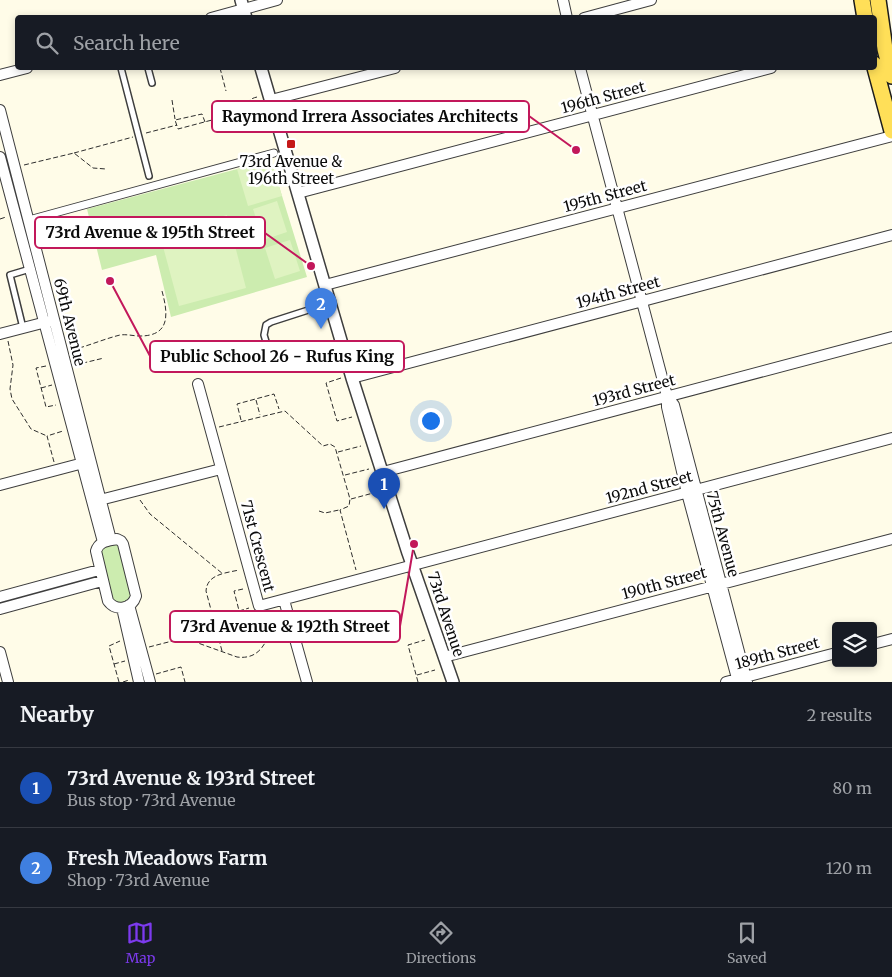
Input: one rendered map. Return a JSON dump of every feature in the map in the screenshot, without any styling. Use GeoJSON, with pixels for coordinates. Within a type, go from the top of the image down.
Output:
{"type":"FeatureCollection","features":[{"type":"Feature","properties":{"kind":"main road"},"geometry":{"type":"LineString","coordinates":[[862,0],[864,15]]}},
{"type":"Feature","properties":{"kind":"main road"},"geometry":{"type":"LineString","coordinates":[[878,0],[885,49],[892,76]]}},
{"type":"Feature","properties":{"kind":"main road"},"geometry":{"type":"LineString","coordinates":[[876,70],[892,130]]}},
{"type":"Feature","properties":{"kind":"street"},"geometry":{"type":"LineString","coordinates":[[222,15],[277,0]]}},
{"type":"Feature","properties":{"kind":"street"},"geometry":{"type":"LineString","coordinates":[[562,0],[566,15]]}},
{"type":"Feature","properties":{"kind":"street"},"geometry":{"type":"LineString","coordinates":[[595,15],[650,0]]}},
{"type":"Feature","properties":{"kind":"street"},"geometry":{"type":"LineString","coordinates":[[0,75],[19,70]]}},
{"type":"Feature","properties":{"kind":"street","name":"73rd Avenue"},"geometry":{"type":"LineString","coordinates":[[262,70],[344,348],[346,378],[383,472],[408,553],[414,565],[453,682]]}},
{"type":"Feature","properties":{"kind":"street"},"geometry":{"type":"LineString","coordinates":[[271,100],[387,70]]}},
{"type":"Feature","properties":{"kind":"street","name":"75th Avenue"},"geometry":{"type":"LineString","coordinates":[[581,70],[667,396],[667,407],[692,492],[742,680]]}},
{"type":"Feature","properties":{"kind":"street","name":"196th Street"},"geometry":{"type":"LineString","coordinates":[[298,193],[763,70]]}},
{"type":"Feature","properties":{"kind":"street","name":"69th Avenue"},"geometry":{"type":"LineString","coordinates":[[0,110],[29,220],[49,321],[107,541],[98,546],[96,550],[99,570],[108,601],[112,606],[126,606]]}},
{"type":"Feature","properties":{"kind":"street","name":"195th Street"},"geometry":{"type":"LineString","coordinates":[[325,285],[892,136]]}},
{"type":"Feature","properties":{"kind":"street"},"geometry":{"type":"LineString","coordinates":[[29,220],[274,153]]}},
{"type":"Feature","properties":{"kind":"street","name":"69th Avenue"},"geometry":{"type":"LineString","coordinates":[[0,157],[30,269],[49,321]]}},
{"type":"Feature","properties":{"kind":"street","name":"194th Street"},"geometry":{"type":"LineString","coordinates":[[346,378],[892,235]]}},
{"type":"Feature","properties":{"kind":"street"},"geometry":{"type":"LineString","coordinates":[[4,338],[23,328],[49,321]]}},
{"type":"Feature","properties":{"kind":"street","name":"193rd Street"},"geometry":{"type":"LineString","coordinates":[[383,472],[892,337]]}},
{"type":"Feature","properties":{"kind":"street","name":"71st Crescent"},"geometry":{"type":"LineString","coordinates":[[198,384],[256,607],[414,565]]}},
{"type":"Feature","properties":{"kind":"street","name":"192nd Street"},"geometry":{"type":"LineString","coordinates":[[414,565],[892,438]]}},
{"type":"Feature","properties":{"kind":"street"},"geometry":{"type":"LineString","coordinates":[[0,485],[86,462]]}},
{"type":"Feature","properties":{"kind":"street"},"geometry":{"type":"LineString","coordinates":[[96,502],[221,469]]}},
{"type":"Feature","properties":{"kind":"street"},"geometry":{"type":"LineString","coordinates":[[107,541],[117,539],[123,544],[136,591],[134,602],[126,606]]}},
{"type":"Feature","properties":{"kind":"street","name":"190th Street"},"geometry":{"type":"LineString","coordinates":[[444,657],[892,539]]}},
{"type":"Feature","properties":{"kind":"street"},"geometry":{"type":"LineString","coordinates":[[0,597],[99,570]]}},
{"type":"Feature","properties":{"kind":"street"},"geometry":{"type":"LineString","coordinates":[[0,609],[102,581]]}},
{"type":"Feature","properties":{"kind":"street","name":"71st Crescent"},"geometry":{"type":"LineString","coordinates":[[284,600],[307,682]]}},
{"type":"Feature","properties":{"kind":"street"},"geometry":{"type":"LineString","coordinates":[[126,606],[152,678]]}},
{"type":"Feature","properties":{"kind":"street"},"geometry":{"type":"LineString","coordinates":[[126,606],[136,681]]}},
{"type":"Feature","properties":{"kind":"street"},"geometry":{"type":"LineString","coordinates":[[877,643],[892,639]]}},
{"type":"Feature","properties":{"kind":"street"},"geometry":{"type":"LineString","coordinates":[[0,652],[8,682]]}},
{"type":"Feature","properties":{"kind":"street","name":"189th Street"},"geometry":{"type":"LineString","coordinates":[[726,682],[742,680],[832,654]]}},
{"type":"Feature","properties":{"kind":"lane"},"geometry":{"type":"LineString","coordinates":[[122,70],[149,176]]}},
{"type":"Feature","properties":{"kind":"lane"},"geometry":{"type":"LineString","coordinates":[[149,70],[152,83]]}},
{"type":"Feature","properties":{"kind":"lane"},"geometry":{"type":"LineString","coordinates":[[23,328],[10,274],[30,269]]}},
{"type":"Feature","properties":{"kind":"lane"},"geometry":{"type":"LineString","coordinates":[[330,303],[271,322],[266,325],[264,335],[272,358],[279,362],[344,348]]}},
{"type":"Feature","properties":{"kind":"lane"},"geometry":{"type":"LineString","coordinates":[[256,607],[265,629],[273,633],[292,628]]}},
{"type":"Feature","properties":{"kind":"path"},"geometry":{"type":"LineString","coordinates":[[221,70],[226,91]]}},
{"type":"Feature","properties":{"kind":"path"},"geometry":{"type":"LineString","coordinates":[[212,120],[216,123],[239,118],[246,104],[251,99],[257,97]]}},
{"type":"Feature","properties":{"kind":"path"},"geometry":{"type":"LineString","coordinates":[[172,100],[178,129],[212,120],[216,115],[237,109],[255,120],[264,118]]}},
{"type":"Feature","properties":{"kind":"path"},"geometry":{"type":"LineString","coordinates":[[175,120],[202,114],[206,122]]}},
{"type":"Feature","properties":{"kind":"path"},"geometry":{"type":"LineString","coordinates":[[21,166],[177,125]]}},
{"type":"Feature","properties":{"kind":"path"},"geometry":{"type":"LineString","coordinates":[[74,153],[94,168],[106,169]]}},
{"type":"Feature","properties":{"kind":"path"},"geometry":{"type":"LineString","coordinates":[[0,219],[9,216]]}},
{"type":"Feature","properties":{"kind":"path"},"geometry":{"type":"LineString","coordinates":[[71,351],[121,335],[149,335],[155,333],[162,327],[167,316],[162,291]]}},
{"type":"Feature","properties":{"kind":"path"},"geometry":{"type":"LineString","coordinates":[[4,338],[13,365],[10,389],[13,402],[31,429],[47,436],[66,431]]}},
{"type":"Feature","properties":{"kind":"path"},"geometry":{"type":"LineString","coordinates":[[75,366],[104,358]]}},
{"type":"Feature","properties":{"kind":"path"},"geometry":{"type":"LineString","coordinates":[[49,365],[36,368],[41,388],[46,407],[59,404]]}},
{"type":"Feature","properties":{"kind":"path"},"geometry":{"type":"LineString","coordinates":[[346,378],[326,383],[336,421],[352,417]]}},
{"type":"Feature","properties":{"kind":"path"},"geometry":{"type":"LineString","coordinates":[[41,388],[54,384]]}},
{"type":"Feature","properties":{"kind":"path"},"geometry":{"type":"LineString","coordinates":[[242,421],[237,404],[274,394],[279,411]]}},
{"type":"Feature","properties":{"kind":"path"},"geometry":{"type":"LineString","coordinates":[[256,399],[260,416]]}},
{"type":"Feature","properties":{"kind":"path"},"geometry":{"type":"LineString","coordinates":[[217,427],[285,411],[323,446],[333,445],[338,452],[350,499],[349,506],[325,513],[319,511]]}},
{"type":"Feature","properties":{"kind":"path"},"geometry":{"type":"LineString","coordinates":[[47,436],[55,464]]}},
{"type":"Feature","properties":{"kind":"path"},"geometry":{"type":"LineString","coordinates":[[338,452],[361,446]]}},
{"type":"Feature","properties":{"kind":"path"},"geometry":{"type":"LineString","coordinates":[[344,476],[369,468]]}},
{"type":"Feature","properties":{"kind":"path"},"geometry":{"type":"LineString","coordinates":[[350,499],[377,492]]}},
{"type":"Feature","properties":{"kind":"path"},"geometry":{"type":"LineString","coordinates":[[138,497],[150,514],[223,574]]}},
{"type":"Feature","properties":{"kind":"path"},"geometry":{"type":"LineString","coordinates":[[340,510],[357,574]]}},
{"type":"Feature","properties":{"kind":"path"},"geometry":{"type":"LineString","coordinates":[[222,651],[206,585],[209,580],[242,569]]}},
{"type":"Feature","properties":{"kind":"path"},"geometry":{"type":"LineString","coordinates":[[247,588],[234,591],[244,630],[258,626]]}},
{"type":"Feature","properties":{"kind":"path"},"geometry":{"type":"LineString","coordinates":[[239,611],[256,607]]}},
{"type":"Feature","properties":{"kind":"path"},"geometry":{"type":"LineString","coordinates":[[148,647],[184,638],[245,658],[252,656],[264,646],[267,638]]}},
{"type":"Feature","properties":{"kind":"path"},"geometry":{"type":"LineString","coordinates":[[418,682],[408,645],[425,640]]}},
{"type":"Feature","properties":{"kind":"path"},"geometry":{"type":"LineString","coordinates":[[118,682],[109,646],[122,641]]}},
{"type":"Feature","properties":{"kind":"path"},"geometry":{"type":"LineString","coordinates":[[114,664],[127,660]]}},
{"type":"Feature","properties":{"kind":"path"},"geometry":{"type":"LineString","coordinates":[[152,678],[181,667],[185,682]]}},
{"type":"Feature","properties":{"kind":"path"},"geometry":{"type":"LineString","coordinates":[[416,676],[435,670]]}},
{"type":"Feature","properties":{"kind":"path"},"geometry":{"type":"LineString","coordinates":[[122,682],[136,681]]}},
{"type":"Feature","properties":{"kind":"green space"},"geometry":{"type":"Polygon","coordinates":[[[271,160],[307,277],[171,317],[156,255],[102,270],[87,209],[271,160]]]}},
{"type":"Feature","properties":{"kind":"green space"},"geometry":{"type":"Polygon","coordinates":[[[271,160],[282,196],[248,206],[237,169],[271,160]]]}},
{"type":"Feature","properties":{"kind":"green space"},"geometry":{"type":"Polygon","coordinates":[[[277,201],[287,232],[263,240],[253,209],[277,201]]]}},
{"type":"Feature","properties":{"kind":"green space"},"geometry":{"type":"Polygon","coordinates":[[[227,215],[246,288],[179,306],[161,239],[166,231],[227,215]]]}},
{"type":"Feature","properties":{"kind":"green space"},"geometry":{"type":"Polygon","coordinates":[[[290,240],[300,271],[275,279],[265,248],[290,240]]]}},
{"type":"Feature","properties":{"kind":"green space"},"geometry":{"type":"Polygon","coordinates":[[[112,543],[119,545],[132,594],[129,601],[118,604],[111,600],[99,555],[103,546],[112,543]]]}},
{"type":"Feature","properties":{"kind":"place","name":"73rd Avenue & 196th Street"},"geometry":{"type":"Point","coordinates":[291,144]}},
{"type":"Feature","properties":{"kind":"place","name":"Raymond Irrera Associates Architects"},"geometry":{"type":"Point","coordinates":[576,150]}},
{"type":"Feature","properties":{"kind":"place","name":"73rd Avenue & 195th Street"},"geometry":{"type":"Point","coordinates":[311,266]}},
{"type":"Feature","properties":{"kind":"place","name":"Public School 26 - Rufus King"},"geometry":{"type":"Point","coordinates":[110,281]}},
{"type":"Feature","properties":{"kind":"place","name":"Fresh Meadows Farm"},"geometry":{"type":"Point","coordinates":[321,329]}},
{"type":"Feature","properties":{"kind":"place","name":"73rd Avenue & 193rd Street"},"geometry":{"type":"Point","coordinates":[384,509]}},
{"type":"Feature","properties":{"kind":"place","name":"73rd Avenue & 192th Street"},"geometry":{"type":"Point","coordinates":[414,544]}}]}
